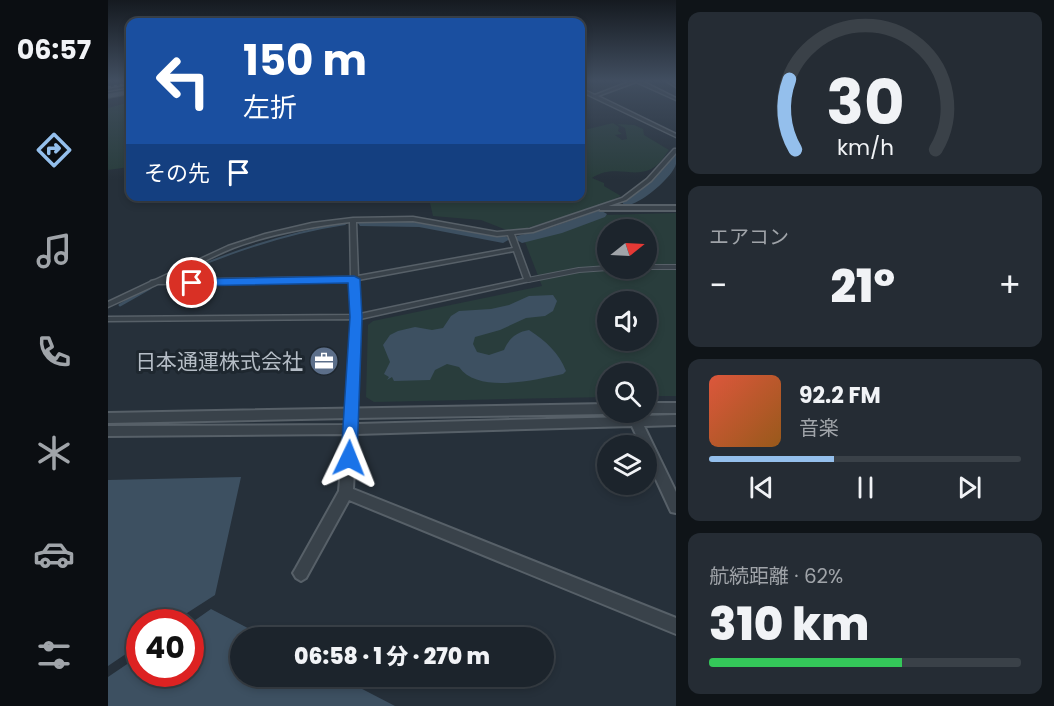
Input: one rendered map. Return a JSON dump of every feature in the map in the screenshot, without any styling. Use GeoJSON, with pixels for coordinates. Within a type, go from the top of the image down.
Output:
{"type":"FeatureCollection","features":[{"type":"Feature","properties":{"kind":"street"},"geometry":{"type":"LineString","coordinates":[[629,113],[676,136]]}},
{"type":"Feature","properties":{"kind":"street"},"geometry":{"type":"LineString","coordinates":[[108,305],[153,282],[249,240],[312,225],[353,220],[413,219],[511,234],[531,231],[624,199],[649,180],[676,150]]}},
{"type":"Feature","properties":{"kind":"street"},"geometry":{"type":"LineString","coordinates":[[603,208],[676,208]]}},
{"type":"Feature","properties":{"kind":"street"},"geometry":{"type":"LineString","coordinates":[[301,573],[346,492],[356,317],[353,220]]}},
{"type":"Feature","properties":{"kind":"street"},"geometry":{"type":"LineString","coordinates":[[108,319],[356,317],[528,280],[511,234]]}},
{"type":"Feature","properties":{"kind":"street"},"geometry":{"type":"LineString","coordinates":[[153,282],[354,279],[516,249]]}},
{"type":"Feature","properties":{"kind":"street"},"geometry":{"type":"LineString","coordinates":[[657,408],[676,408]]}},
{"type":"Feature","properties":{"kind":"street"},"geometry":{"type":"LineString","coordinates":[[108,418],[597,409]]}},
{"type":"Feature","properties":{"kind":"street"},"geometry":{"type":"LineString","coordinates":[[108,431],[350,429],[597,419]]}},
{"type":"Feature","properties":{"kind":"street"},"geometry":{"type":"LineString","coordinates":[[657,419],[676,420]]}},
{"type":"Feature","properties":{"kind":"street"},"geometry":{"type":"LineString","coordinates":[[636,423],[676,507]]}},
{"type":"Feature","properties":{"kind":"street"},"geometry":{"type":"LineString","coordinates":[[346,492],[676,626]]}},
{"type":"Feature","properties":{"kind":"lane"},"geometry":{"type":"LineString","coordinates":[[657,267],[676,267]]}},
{"type":"Feature","properties":{"kind":"lane"},"geometry":{"type":"LineString","coordinates":[[528,280],[597,269]]}},
{"type":"Feature","properties":{"kind":"green space"},"geometry":{"type":"Polygon","coordinates":[[[108,113],[126,113],[126,168],[108,170],[108,113]]]}},
{"type":"Feature","properties":{"kind":"green space"},"geometry":{"type":"Polygon","coordinates":[[[613,123],[619,127],[618,131],[622,134],[615,135],[622,140],[627,139],[625,128],[617,124],[634,125],[643,129],[644,135],[669,150],[659,163],[649,170],[609,172],[592,178],[604,183],[604,186],[621,196],[599,206],[524,229],[509,231],[481,220],[433,216],[430,203],[426,201],[585,201],[585,130],[613,123]]]}},
{"type":"Feature","properties":{"kind":"green space"},"geometry":{"type":"Polygon","coordinates":[[[676,213],[676,396],[657,396],[657,363],[597,363],[597,397],[374,402],[366,397],[368,325],[373,321],[542,286],[525,242],[603,215],[676,213]]]}},
{"type":"Feature","properties":{"kind":"water"},"geometry":{"type":"Polygon","coordinates":[[[553,295],[557,301],[553,311],[545,316],[526,318],[500,330],[475,337],[473,344],[477,352],[489,355],[504,350],[514,336],[529,330],[556,353],[566,371],[563,374],[522,382],[493,383],[479,380],[468,375],[459,367],[447,364],[435,370],[430,380],[394,381],[392,377],[387,380],[389,377],[384,374],[390,362],[383,345],[390,335],[398,331],[415,327],[432,330],[443,328],[451,316],[459,311],[491,309],[509,305],[529,296],[553,295]]]}},
{"type":"Feature","properties":{"kind":"water"},"geometry":{"type":"Polygon","coordinates":[[[241,477],[215,595],[193,609],[126,609],[126,654],[108,666],[108,480],[241,477]]]}},
{"type":"Feature","properties":{"kind":"water"},"geometry":{"type":"Polygon","coordinates":[[[211,609],[246,627],[230,627],[230,687],[358,687],[395,706],[108,706],[108,677],[126,665],[126,687],[204,687],[204,614],[211,609]]]}},
{"type":"Feature","properties":{"kind":"waterway"},"geometry":{"type":"LineString","coordinates":[[629,202],[661,178],[676,158]]}},
{"type":"Feature","properties":{"kind":"waterway"},"geometry":{"type":"LineString","coordinates":[[522,239],[557,230],[600,214]]}},
{"type":"Feature","properties":{"kind":"waterway"},"geometry":{"type":"LineString","coordinates":[[365,223],[419,223],[503,239]]}},
{"type":"Feature","properties":{"kind":"waterway"},"geometry":{"type":"LineString","coordinates":[[175,276],[258,244],[345,224]]}},
{"type":"Feature","properties":{"kind":"waterway"},"geometry":{"type":"LineString","coordinates":[[120,305],[150,288]]}},
{"type":"Feature","properties":{"kind":"place","name":"日本通運株式会社"},"geometry":{"type":"Point","coordinates":[324,361]}},
{"type":"Feature","properties":{"kind":"route"},"geometry":{"type":"LineString","coordinates":[[192,283],[354,279],[356,317],[349,458]]}}]}
